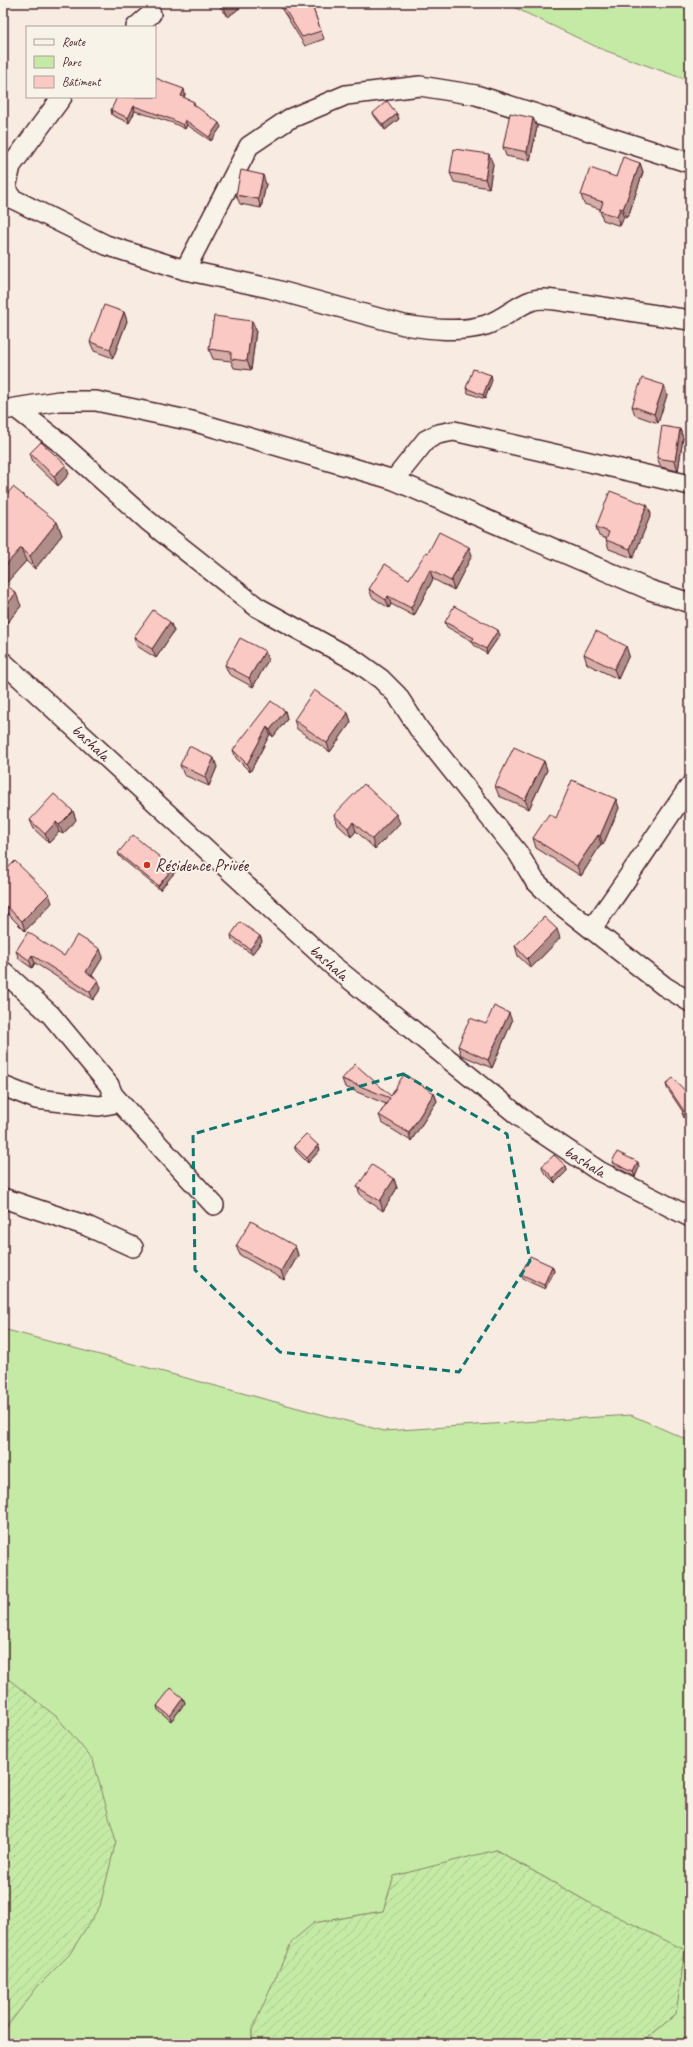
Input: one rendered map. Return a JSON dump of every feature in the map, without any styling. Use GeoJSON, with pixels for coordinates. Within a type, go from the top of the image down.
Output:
{"type":"FeatureCollection","features":[{"type":"Feature","properties":{"kind":"street"},"geometry":{"type":"LineString","coordinates":[[137,26],[151,14]]}},
{"type":"Feature","properties":{"kind":"street"},"geometry":{"type":"LineString","coordinates":[[185,270],[249,146],[289,119],[346,95],[420,86],[476,95],[690,163]]}},
{"type":"Feature","properties":{"kind":"street"},"geometry":{"type":"LineString","coordinates":[[61,98],[11,166],[6,188],[11,198],[106,245],[185,270],[269,288],[404,325],[422,328],[444,330],[484,326],[501,320],[531,301],[541,299],[690,320]]}},
{"type":"Feature","properties":{"kind":"street"},"geometry":{"type":"LineString","coordinates":[[10,410],[59,401],[96,401],[192,421],[394,480],[650,590],[690,603]]}},
{"type":"Feature","properties":{"kind":"street"},"geometry":{"type":"LineString","coordinates":[[10,410],[63,445],[148,521],[257,607],[356,661],[381,679],[397,696],[419,729],[518,853],[535,881],[557,902],[664,986],[690,1002]]}},
{"type":"Feature","properties":{"kind":"street"},"geometry":{"type":"LineString","coordinates":[[394,480],[426,440],[438,434],[454,431],[690,485]]}},
{"type":"Feature","properties":{"kind":"street","name":"bashala"},"geometry":{"type":"LineString","coordinates":[[3,662],[332,966],[530,1125],[599,1171],[690,1217]]}},
{"type":"Feature","properties":{"kind":"street"},"geometry":{"type":"LineString","coordinates":[[592,928],[630,876],[655,835],[690,786]]}},
{"type":"Feature","properties":{"kind":"street"},"geometry":{"type":"LineString","coordinates":[[3,971],[42,1005],[64,1028],[109,1085],[113,1095],[214,1205]]}},
{"type":"Feature","properties":{"kind":"street"},"geometry":{"type":"LineString","coordinates":[[3,1086],[36,1099],[99,1106],[111,1104],[113,1095]]}},
{"type":"Feature","properties":{"kind":"street"},"geometry":{"type":"LineString","coordinates":[[3,1198],[88,1226],[134,1247]]}},
{"type":"Feature","properties":{"kind":"highlighted area"},"geometry":{"type":"Polygon","coordinates":[[[403,1074],[507,1134],[530,1261],[459,1372],[280,1352],[195,1270],[193,1134],[403,1074]]]}},
{"type":"Feature","properties":{"kind":"green space"},"geometry":{"type":"Polygon","coordinates":[[[505,3],[690,3],[690,81],[601,49],[505,3]]]}},
{"type":"Feature","properties":{"kind":"green space"},"geometry":{"type":"Polygon","coordinates":[[[3,1329],[384,1431],[631,1415],[690,1441],[690,2044],[640,2044],[676,2014],[586,1901],[496,1850],[383,1911],[314,1923],[252,2030],[252,2044],[3,2044],[3,1329]]]}},
{"type":"Feature","properties":{"kind":"green space"},"geometry":{"type":"Polygon","coordinates":[[[3,1675],[57,1717],[93,1760],[116,1841],[100,1906],[69,1955],[37,1987],[3,2032],[3,1675]]]}},
{"type":"Feature","properties":{"kind":"green space"},"geometry":{"type":"Polygon","coordinates":[[[496,1850],[586,1901],[685,1950],[676,2014],[640,2044],[252,2044],[252,2030],[292,1941],[314,1923],[383,1911],[394,1876],[496,1850]]]}},
{"type":"Feature","properties":{"kind":"building"},"geometry":{"type":"Polygon","coordinates":[[[221,3],[230,3],[224,8],[221,3]]]}},
{"type":"Feature","properties":{"kind":"building"},"geometry":{"type":"Polygon","coordinates":[[[281,3],[311,3],[321,31],[302,37],[281,3]]]}},
{"type":"Feature","properties":{"kind":"building"},"geometry":{"type":"Polygon","coordinates":[[[156,78],[184,89],[181,96],[194,102],[193,104],[219,123],[209,137],[185,120],[183,125],[171,119],[134,106],[128,118],[111,110],[117,98],[156,98],[156,78]]]}},
{"type":"Feature","properties":{"kind":"building"},"geometry":{"type":"Polygon","coordinates":[[[387,101],[397,114],[383,125],[373,113],[387,101]]]}},
{"type":"Feature","properties":{"kind":"building"},"geometry":{"type":"Polygon","coordinates":[[[510,113],[533,118],[527,152],[503,147],[510,113]]]}},
{"type":"Feature","properties":{"kind":"building"},"geometry":{"type":"Polygon","coordinates":[[[454,149],[489,154],[485,179],[450,173],[454,149]]]}},
{"type":"Feature","properties":{"kind":"building"},"geometry":{"type":"Polygon","coordinates":[[[623,157],[640,163],[623,209],[620,208],[617,217],[600,211],[603,202],[581,195],[590,168],[616,177],[623,157]]]}},
{"type":"Feature","properties":{"kind":"building"},"geometry":{"type":"Polygon","coordinates":[[[241,170],[263,175],[258,199],[236,195],[241,170]]]}},
{"type":"Feature","properties":{"kind":"building"},"geometry":{"type":"Polygon","coordinates":[[[104,305],[124,312],[110,349],[90,342],[104,305]]]}},
{"type":"Feature","properties":{"kind":"building"},"geometry":{"type":"Polygon","coordinates":[[[214,316],[252,321],[247,361],[231,359],[231,352],[209,349],[214,316]]]}},
{"type":"Feature","properties":{"kind":"building"},"geometry":{"type":"Polygon","coordinates":[[[473,369],[491,375],[483,395],[466,388],[473,369]]]}},
{"type":"Feature","properties":{"kind":"building"},"geometry":{"type":"Polygon","coordinates":[[[642,378],[664,385],[654,414],[632,406],[642,378]]]}},
{"type":"Feature","properties":{"kind":"building"},"geometry":{"type":"Polygon","coordinates":[[[662,426],[680,429],[675,461],[657,458],[662,426]]]}},
{"type":"Feature","properties":{"kind":"building"},"geometry":{"type":"Polygon","coordinates":[[[41,442],[66,465],[54,476],[30,453],[41,442]]]}},
{"type":"Feature","properties":{"kind":"building"},"geometry":{"type":"Polygon","coordinates":[[[13,487],[57,522],[30,556],[21,548],[3,568],[3,499],[13,487]]]}},
{"type":"Feature","properties":{"kind":"building"},"geometry":{"type":"Polygon","coordinates":[[[610,491],[647,505],[630,549],[606,540],[609,532],[596,527],[610,491]]]}},
{"type":"Feature","properties":{"kind":"building"},"geometry":{"type":"Polygon","coordinates":[[[439,532],[469,547],[451,581],[430,570],[411,608],[388,596],[386,600],[369,589],[385,564],[409,579],[426,552],[428,553],[439,532]]]}},
{"type":"Feature","properties":{"kind":"building"},"geometry":{"type":"Polygon","coordinates":[[[3,582],[16,593],[3,610],[3,582]]]}},
{"type":"Feature","properties":{"kind":"building"},"geometry":{"type":"Polygon","coordinates":[[[454,606],[498,630],[486,649],[472,641],[474,638],[445,622],[454,606]]]}},
{"type":"Feature","properties":{"kind":"building"},"geometry":{"type":"Polygon","coordinates":[[[153,610],[170,622],[152,649],[134,637],[153,610]]]}},
{"type":"Feature","properties":{"kind":"building"},"geometry":{"type":"Polygon","coordinates":[[[596,631],[626,646],[614,669],[584,654],[596,631]]]}},
{"type":"Feature","properties":{"kind":"building"},"geometry":{"type":"Polygon","coordinates":[[[240,638],[265,651],[249,678],[225,665],[240,638]]]}},
{"type":"Feature","properties":{"kind":"building"},"geometry":{"type":"Polygon","coordinates":[[[314,690],[348,713],[327,743],[294,720],[314,690]]]}},
{"type":"Feature","properties":{"kind":"building"},"geometry":{"type":"Polygon","coordinates":[[[271,701],[285,711],[270,730],[267,727],[247,764],[233,750],[271,701]]]}},
{"type":"Feature","properties":{"kind":"building"},"geometry":{"type":"Polygon","coordinates":[[[189,746],[214,758],[205,777],[180,765],[189,746]]]}},
{"type":"Feature","properties":{"kind":"building"},"geometry":{"type":"Polygon","coordinates":[[[514,747],[544,761],[525,800],[495,786],[514,747]]]}},
{"type":"Feature","properties":{"kind":"building"},"geometry":{"type":"Polygon","coordinates":[[[572,780],[616,799],[600,836],[598,835],[577,866],[533,838],[549,814],[556,818],[572,780]]]}},
{"type":"Feature","properties":{"kind":"building"},"geometry":{"type":"Polygon","coordinates":[[[364,784],[396,814],[372,839],[353,822],[348,828],[334,815],[364,784]]]}},
{"type":"Feature","properties":{"kind":"building"},"geometry":{"type":"Polygon","coordinates":[[[54,794],[73,811],[59,825],[56,822],[45,834],[30,820],[54,794]]]}},
{"type":"Feature","properties":{"kind":"building","name":"Résidence Privée"},"geometry":{"type":"Polygon","coordinates":[[[133,835],[173,868],[158,886],[118,853],[133,835]]]}},
{"type":"Feature","properties":{"kind":"building"},"geometry":{"type":"Polygon","coordinates":[[[15,861],[49,894],[22,921],[4,904],[3,905],[3,873],[15,861]]]}},
{"type":"Feature","properties":{"kind":"building"},"geometry":{"type":"Polygon","coordinates":[[[544,917],[557,929],[527,959],[515,946],[544,917]]]}},
{"type":"Feature","properties":{"kind":"building"},"geometry":{"type":"Polygon","coordinates":[[[240,922],[260,936],[250,949],[231,935],[240,922]]]}},
{"type":"Feature","properties":{"kind":"building"},"geometry":{"type":"Polygon","coordinates":[[[28,932],[64,956],[77,935],[100,949],[86,972],[98,980],[90,992],[32,955],[29,960],[16,951],[28,932]]]}},
{"type":"Feature","properties":{"kind":"building"},"geometry":{"type":"Polygon","coordinates":[[[494,1006],[509,1013],[488,1060],[458,1046],[470,1018],[486,1024],[494,1006]]]}},
{"type":"Feature","properties":{"kind":"building"},"geometry":{"type":"Polygon","coordinates":[[[355,1064],[391,1096],[404,1074],[434,1093],[409,1133],[379,1115],[390,1098],[342,1079],[355,1064]]]}},
{"type":"Feature","properties":{"kind":"building"},"geometry":{"type":"Polygon","coordinates":[[[673,1078],[690,1096],[690,1120],[682,1113],[684,1111],[666,1084],[673,1078]]]}},
{"type":"Feature","properties":{"kind":"building"},"geometry":{"type":"Polygon","coordinates":[[[306,1134],[318,1145],[307,1158],[294,1146],[306,1134]]]}},
{"type":"Feature","properties":{"kind":"building"},"geometry":{"type":"Polygon","coordinates":[[[617,1152],[638,1162],[633,1172],[612,1162],[617,1152]]]}},
{"type":"Feature","properties":{"kind":"building"},"geometry":{"type":"Polygon","coordinates":[[[554,1155],[566,1166],[553,1178],[542,1166],[554,1155]]]}},
{"type":"Feature","properties":{"kind":"building"},"geometry":{"type":"Polygon","coordinates":[[[372,1165],[394,1179],[380,1201],[357,1187],[372,1165]]]}},
{"type":"Feature","properties":{"kind":"building"},"geometry":{"type":"Polygon","coordinates":[[[251,1221],[295,1246],[281,1271],[236,1246],[251,1221]]]}},
{"type":"Feature","properties":{"kind":"building"},"geometry":{"type":"Polygon","coordinates":[[[530,1256],[552,1266],[544,1285],[521,1274],[530,1256]]]}},
{"type":"Feature","properties":{"kind":"building"},"geometry":{"type":"Polygon","coordinates":[[[171,1688],[183,1698],[170,1716],[157,1706],[171,1688]]]}},
{"type":"Feature","properties":{"kind":"place","name":"Résidence Privée"},"geometry":{"type":"Point","coordinates":[147,865]}}]}
